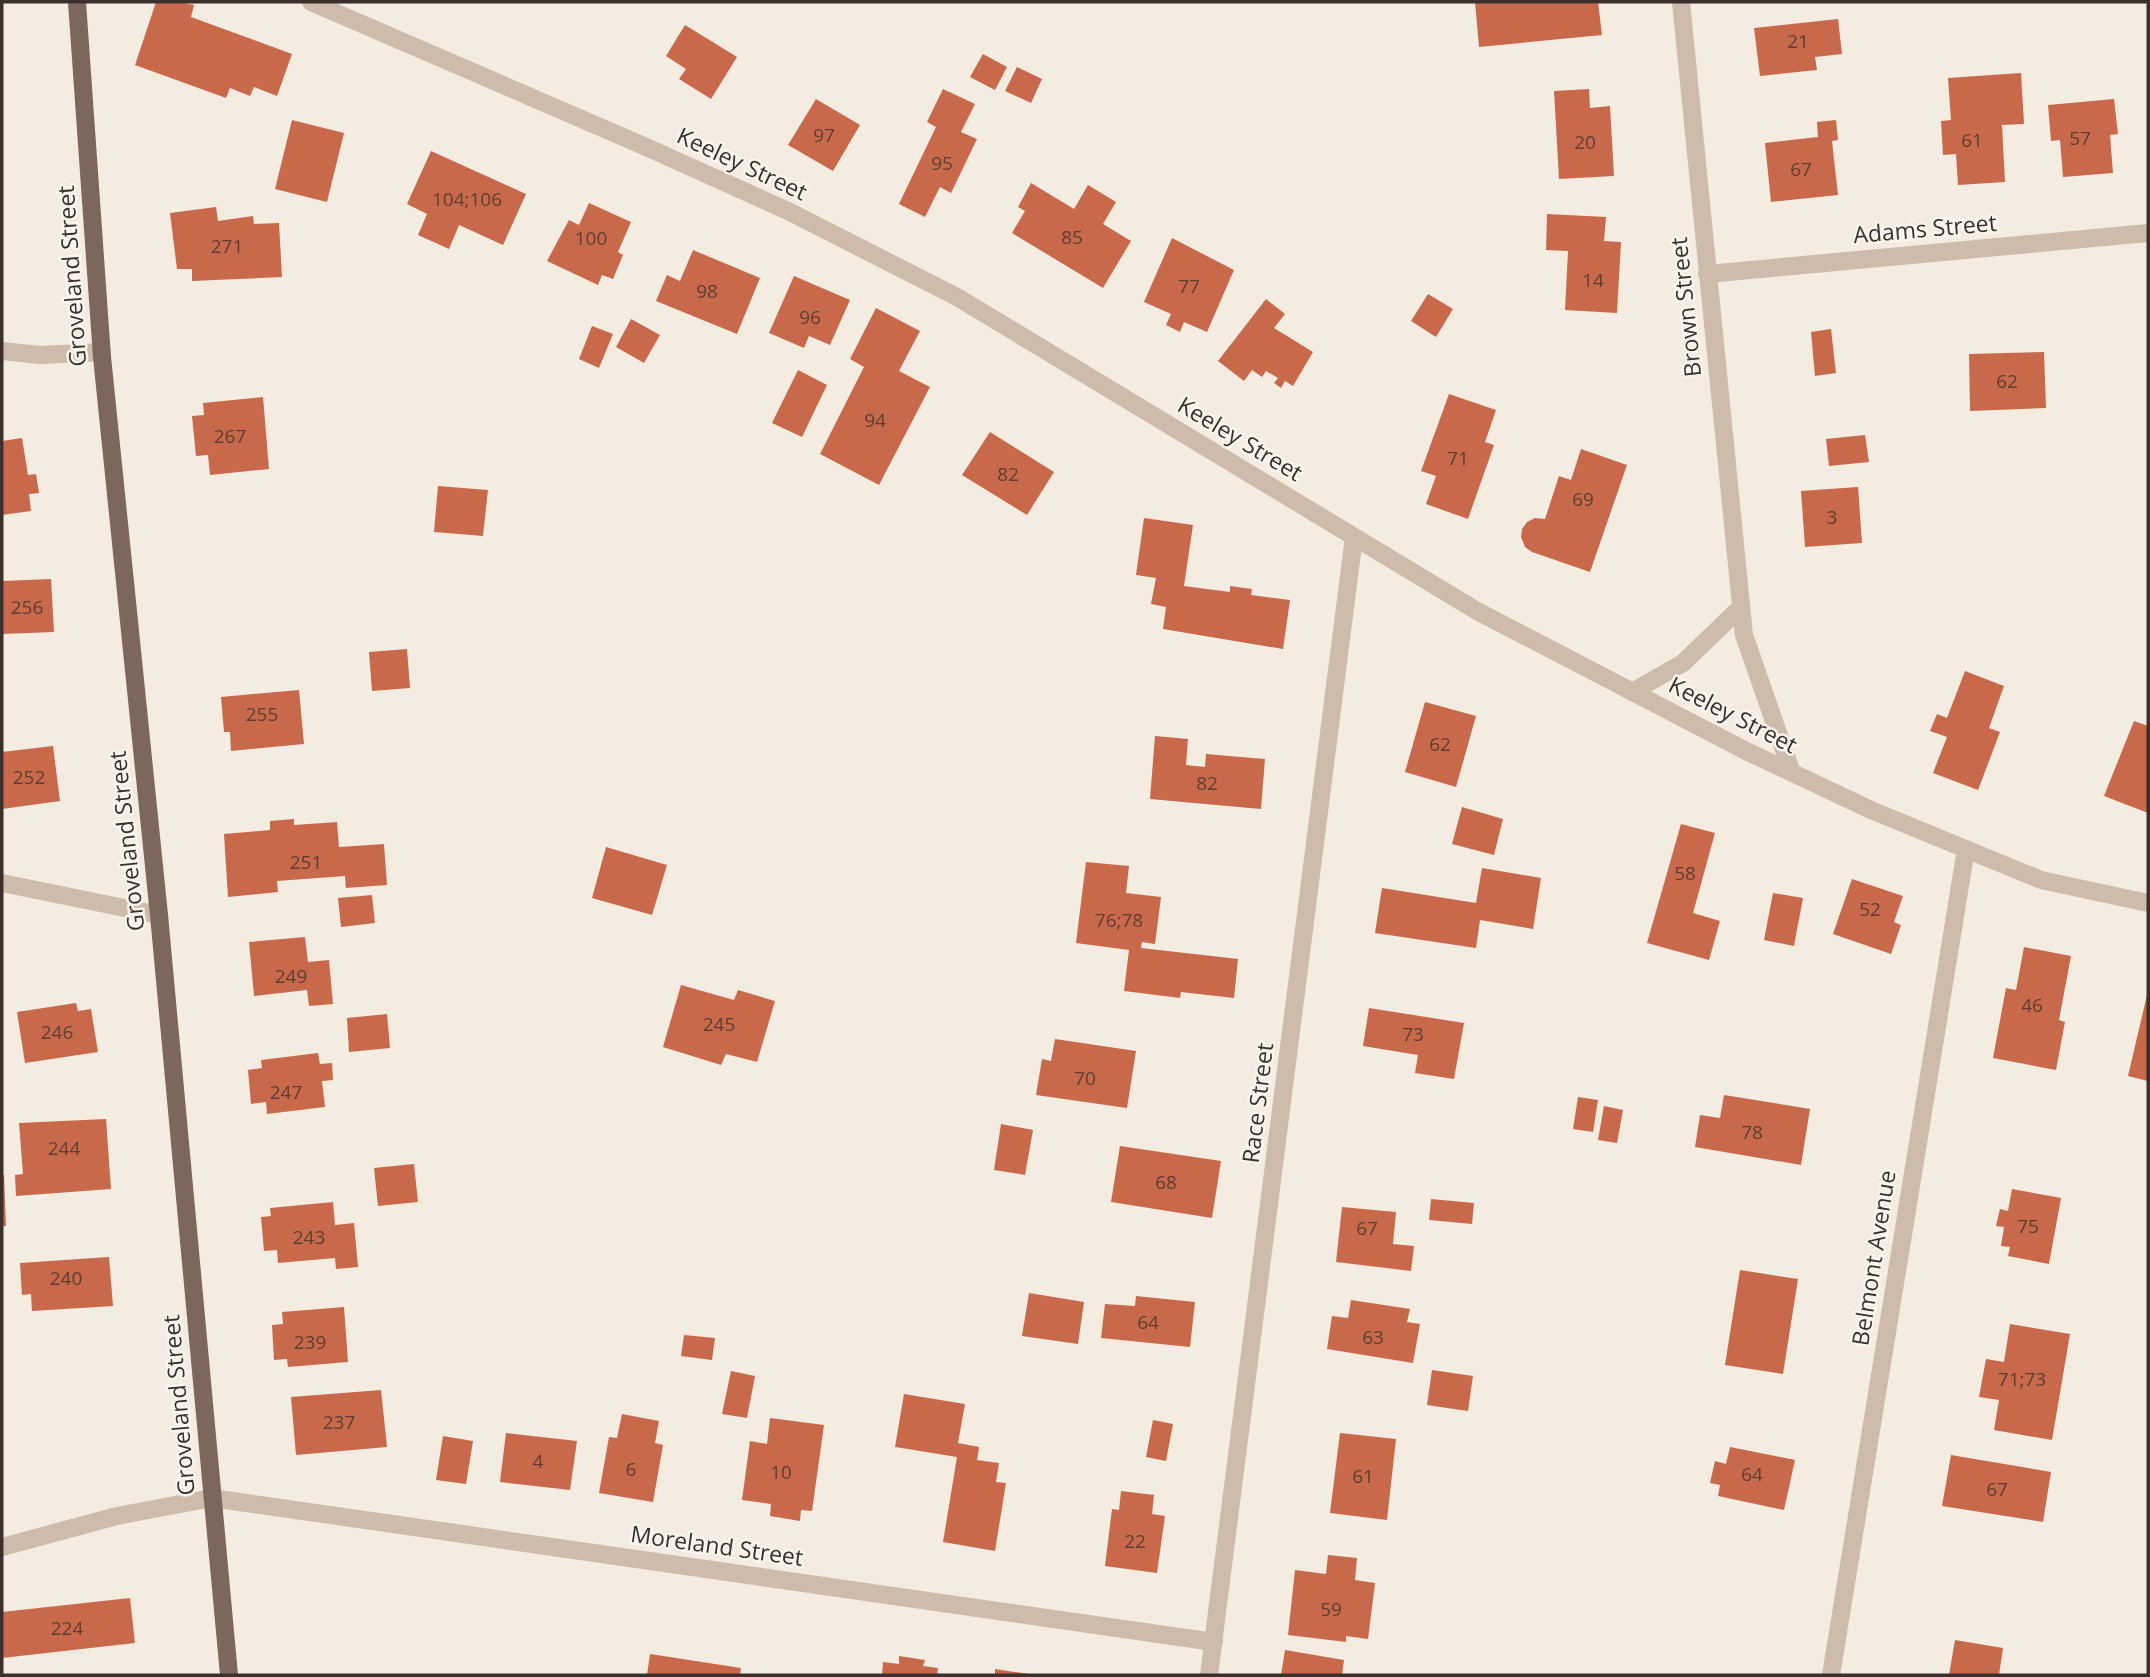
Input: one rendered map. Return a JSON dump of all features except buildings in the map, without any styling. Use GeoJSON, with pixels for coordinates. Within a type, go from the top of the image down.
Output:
{"type":"FeatureCollection","features":[{"type":"Feature","properties":{"kind":"main road","name":"Groveland Street"},"geometry":{"type":"LineString","coordinates":[[77,2],[102,352],[159,915],[229,1675]]}},
{"type":"Feature","properties":{"kind":"street","name":"Keeley Street"},"geometry":{"type":"LineString","coordinates":[[311,2],[788,211],[957,297],[1477,611],[1792,773],[1871,810],[2041,880],[2148,903]]}},
{"type":"Feature","properties":{"kind":"street","name":"Brown Street"},"geometry":{"type":"LineString","coordinates":[[1681,2],[1744,635],[1792,773]]}},
{"type":"Feature","properties":{"kind":"street","name":"Adams Street"},"geometry":{"type":"LineString","coordinates":[[1707,274],[2148,233]]}},
{"type":"Feature","properties":{"kind":"street"},"geometry":{"type":"LineString","coordinates":[[2,351],[40,355],[102,352]]}},
{"type":"Feature","properties":{"kind":"street","name":"Race Street"},"geometry":{"type":"LineString","coordinates":[[1209,1675],[1354,537]]}},
{"type":"Feature","properties":{"kind":"street"},"geometry":{"type":"LineString","coordinates":[[1632,692],[1683,663],[1741,607]]}},
{"type":"Feature","properties":{"kind":"street","name":"Belmont Avenue"},"geometry":{"type":"LineString","coordinates":[[1831,1675],[1966,849]]}},
{"type":"Feature","properties":{"kind":"street"},"geometry":{"type":"LineString","coordinates":[[2,883],[159,915]]}},
{"type":"Feature","properties":{"kind":"street","name":"Moreland Street"},"geometry":{"type":"LineString","coordinates":[[2,1547],[117,1516],[212,1498],[1214,1642]]}}]}
